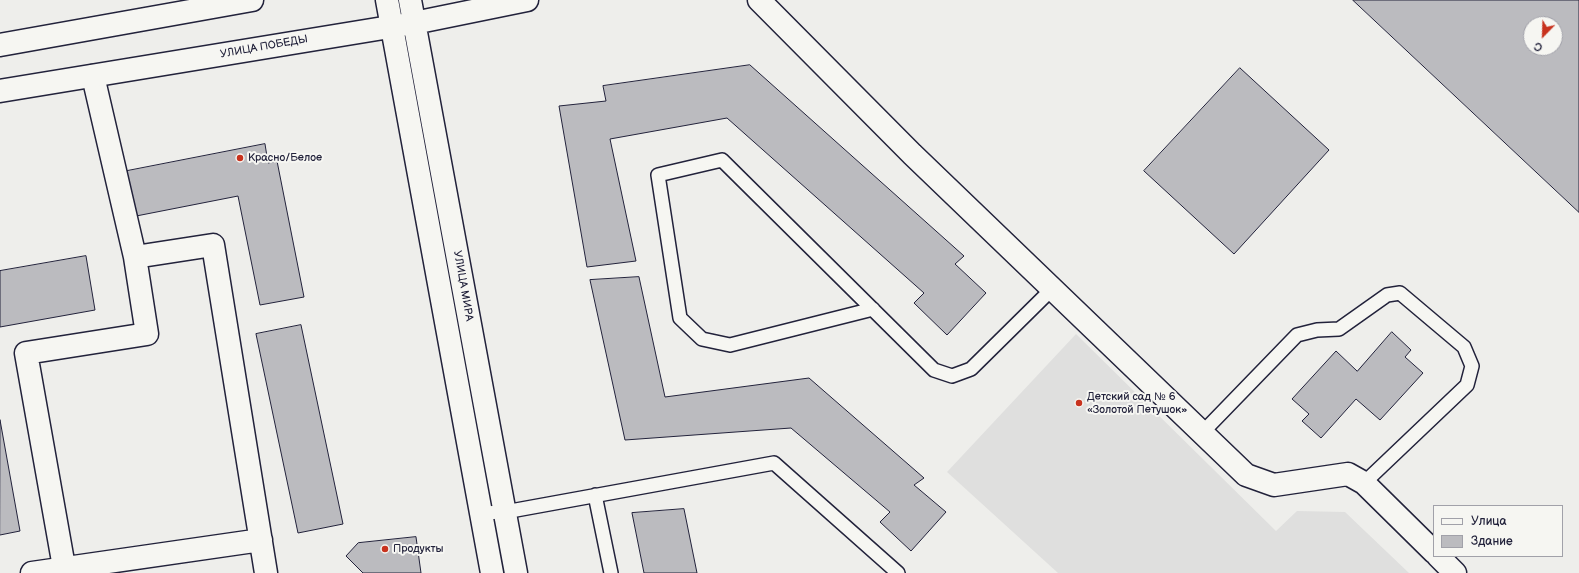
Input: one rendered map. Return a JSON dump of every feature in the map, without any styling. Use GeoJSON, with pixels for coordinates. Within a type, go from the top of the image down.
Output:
{"type":"FeatureCollection","features":[{"type":"Feature","properties":{"kind":"street"},"geometry":{"type":"LineString","coordinates":[[0,45],[252,0]]}},
{"type":"Feature","properties":{"kind":"street"},"geometry":{"type":"LineString","coordinates":[[387,0],[492,573]]}},
{"type":"Feature","properties":{"kind":"street","name":"УЛИЦА МИРА"},"geometry":{"type":"LineString","coordinates":[[410,0],[516,573]]}},
{"type":"Feature","properties":{"kind":"street","name":"УЛИЦА ПОБЕДЫ"},"geometry":{"type":"LineString","coordinates":[[0,91],[414,23],[526,0]]}},
{"type":"Feature","properties":{"kind":"street"},"geometry":{"type":"LineString","coordinates":[[758,0],[912,154],[1246,475],[1274,485],[1348,474],[1364,483],[1433,551]]}},
{"type":"Feature","properties":{"kind":"street"},"geometry":{"type":"LineString","coordinates":[[64,567],[26,353],[147,334],[135,257],[93,76]]}},
{"type":"Feature","properties":{"kind":"street"},"geometry":{"type":"LineString","coordinates":[[135,257],[213,245],[266,573]]}},
{"type":"Feature","properties":{"kind":"street"},"geometry":{"type":"LineString","coordinates":[[32,573],[64,567],[260,540]]}},
{"type":"Feature","properties":{"kind":"street"},"geometry":{"type":"LineString","coordinates":[[1439,557],[1455,573]]}},
{"type":"Feature","properties":{"kind":"lane"},"geometry":{"type":"LineString","coordinates":[[873,309],[730,345],[702,339],[680,318],[658,175],[722,160],[873,309],[934,370],[952,376],[971,369],[1052,289]]}},
{"type":"Feature","properties":{"kind":"lane"},"geometry":{"type":"LineString","coordinates":[[1202,433],[1297,335],[1317,330],[1339,328],[1387,295],[1400,293],[1464,347],[1472,366],[1467,385],[1364,483]]}},
{"type":"Feature","properties":{"kind":"lane"},"geometry":{"type":"LineString","coordinates":[[481,514],[505,512],[774,463],[898,573]]}},
{"type":"Feature","properties":{"kind":"lane"},"geometry":{"type":"LineString","coordinates":[[595,495],[611,573]]}},
{"type":"Feature","properties":{"kind":"shaded area","name":"Детский сад № 6 «Золотой Петушок»"},"geometry":{"type":"Polygon","coordinates":[[[1076,334],[1276,531],[1297,511],[1345,512],[1409,573],[1058,573],[947,472],[1076,334]]]}},
{"type":"Feature","properties":{"kind":"building"},"geometry":{"type":"Polygon","coordinates":[[[1353,0],[1579,0],[1579,212],[1353,0]]]}},
{"type":"Feature","properties":{"kind":"building"},"geometry":{"type":"Polygon","coordinates":[[[750,65],[964,256],[955,264],[986,293],[947,335],[914,303],[924,293],[727,118],[610,139],[636,261],[587,267],[559,106],[606,101],[603,86],[750,65]]]}},
{"type":"Feature","properties":{"kind":"building"},"geometry":{"type":"Polygon","coordinates":[[[1240,68],[1329,150],[1234,254],[1144,171],[1240,68]]]}},
{"type":"Feature","properties":{"kind":"building"},"geometry":{"type":"Polygon","coordinates":[[[265,144],[268,163],[277,161],[304,297],[260,305],[238,196],[126,218],[117,173],[265,144]]]}},
{"type":"Feature","properties":{"kind":"building"},"geometry":{"type":"Polygon","coordinates":[[[86,256],[95,310],[0,327],[0,271],[86,256]]]}},
{"type":"Feature","properties":{"kind":"building"},"geometry":{"type":"Polygon","coordinates":[[[639,277],[665,397],[809,378],[924,478],[914,485],[946,512],[911,551],[880,522],[890,512],[791,428],[625,440],[590,280],[639,277]]]}},
{"type":"Feature","properties":{"kind":"building"},"geometry":{"type":"Polygon","coordinates":[[[301,325],[343,524],[298,533],[256,334],[301,325]]]}},
{"type":"Feature","properties":{"kind":"building"},"geometry":{"type":"Polygon","coordinates":[[[1392,332],[1411,350],[1405,357],[1423,373],[1380,420],[1356,399],[1321,438],[1302,421],[1309,414],[1292,399],[1336,351],[1357,371],[1392,332]]]}},
{"type":"Feature","properties":{"kind":"building"},"geometry":{"type":"Polygon","coordinates":[[[0,420],[20,531],[0,535],[0,420]]]}},
{"type":"Feature","properties":{"kind":"building"},"geometry":{"type":"Polygon","coordinates":[[[684,509],[697,573],[644,573],[632,513],[684,509]]]}},
{"type":"Feature","properties":{"kind":"building","name":"Продукты"},"geometry":{"type":"Polygon","coordinates":[[[416,537],[421,573],[363,573],[346,556],[358,543],[416,537]]]}},
{"type":"Feature","properties":{"kind":"place","name":"Красно/Белое"},"geometry":{"type":"Point","coordinates":[240,158]}},
{"type":"Feature","properties":{"kind":"place","name":"Детский сад № 6 «Золотой Петушок»"},"geometry":{"type":"Point","coordinates":[1079,403]}},
{"type":"Feature","properties":{"kind":"place","name":"Продукты"},"geometry":{"type":"Point","coordinates":[385,549]}}]}
